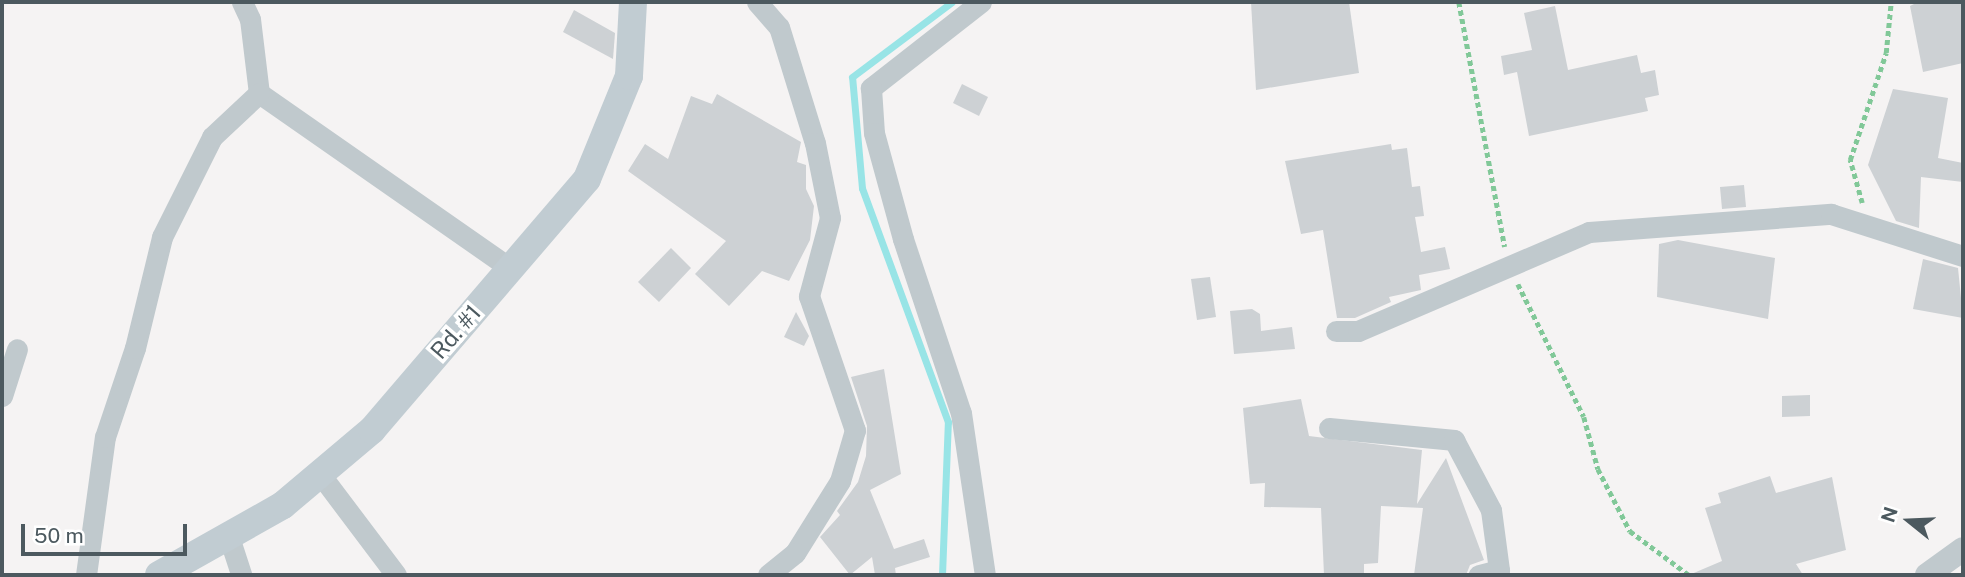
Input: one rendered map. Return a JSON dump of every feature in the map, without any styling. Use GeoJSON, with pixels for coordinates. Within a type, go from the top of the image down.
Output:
{"type":"FeatureCollection","features":[{"type":"Feature","properties":{"kind":"main road","name":"Rd. #1"},"geometry":{"type":"LineString","coordinates":[[159,575],[283,505],[372,429],[587,179],[629,76],[633,2]]}},
{"type":"Feature","properties":{"kind":"street"},"geometry":{"type":"LineString","coordinates":[[242,2],[250,19],[259,93],[510,268]]}},
{"type":"Feature","properties":{"kind":"street"},"geometry":{"type":"LineString","coordinates":[[757,2],[788,49],[815,143],[830,218],[808,296],[855,430],[840,481],[795,553],[768,575]]}},
{"type":"Feature","properties":{"kind":"street"},"geometry":{"type":"LineString","coordinates":[[981,2],[871,89],[874,133],[903,239],[961,413],[985,575]]}},
{"type":"Feature","properties":{"kind":"street"},"geometry":{"type":"LineString","coordinates":[[86,575],[105,438],[135,348],[162,237],[212,137],[259,93]]}},
{"type":"Feature","properties":{"kind":"street"},"geometry":{"type":"LineString","coordinates":[[1336,331],[1358,331],[1508,262],[1590,232],[1831,214],[1868,228],[1963,256]]}},
{"type":"Feature","properties":{"kind":"street"},"geometry":{"type":"LineString","coordinates":[[2,396],[17,349]]}},
{"type":"Feature","properties":{"kind":"street"},"geometry":{"type":"LineString","coordinates":[[1329,428],[1454,440],[1491,510],[1499,570],[1479,575]]}},
{"type":"Feature","properties":{"kind":"street"},"geometry":{"type":"LineString","coordinates":[[320,474],[396,575]]}},
{"type":"Feature","properties":{"kind":"street"},"geometry":{"type":"LineString","coordinates":[[229,537],[241,575]]}},
{"type":"Feature","properties":{"kind":"street"},"geometry":{"type":"LineString","coordinates":[[1927,575],[1963,549]]}},
{"type":"Feature","properties":{"kind":"path"},"geometry":{"type":"LineString","coordinates":[[1459,2],[1508,262],[1584,417],[1598,469],[1630,531],[1689,575]]}},
{"type":"Feature","properties":{"kind":"path"},"geometry":{"type":"LineString","coordinates":[[1868,228],[1850,160],[1886,53],[1892,2]]}},
{"type":"Feature","properties":{"kind":"building"},"geometry":{"type":"Polygon","coordinates":[[[1251,2],[1349,2],[1359,73],[1256,90],[1251,2]]]}},
{"type":"Feature","properties":{"kind":"building"},"geometry":{"type":"Polygon","coordinates":[[[1918,2],[1963,2],[1963,63],[1923,72],[1910,6],[1918,2]]]}},
{"type":"Feature","properties":{"kind":"building"},"geometry":{"type":"Polygon","coordinates":[[[1555,6],[1568,70],[1637,55],[1641,73],[1655,70],[1659,95],[1645,98],[1648,111],[1529,136],[1517,72],[1504,75],[1501,56],[1532,50],[1524,13],[1555,6]]]}},
{"type":"Feature","properties":{"kind":"building"},"geometry":{"type":"Polygon","coordinates":[[[574,10],[615,33],[613,59],[563,32],[574,10]]]}},
{"type":"Feature","properties":{"kind":"building"},"geometry":{"type":"Polygon","coordinates":[[[962,84],[988,97],[979,116],[953,103],[962,84]]]}},
{"type":"Feature","properties":{"kind":"building"},"geometry":{"type":"Polygon","coordinates":[[[1893,89],[1948,98],[1938,158],[1963,163],[1963,182],[1921,177],[1919,228],[1896,221],[1868,165],[1893,89]]]}},
{"type":"Feature","properties":{"kind":"building"},"geometry":{"type":"Polygon","coordinates":[[[717,94],[801,142],[797,162],[806,165],[806,189],[814,206],[810,240],[789,281],[762,271],[729,306],[695,274],[726,241],[628,171],[645,144],[668,159],[691,96],[712,104],[717,94]]]}},
{"type":"Feature","properties":{"kind":"building"},"geometry":{"type":"Polygon","coordinates":[[[1391,144],[1392,150],[1407,148],[1412,187],[1420,186],[1424,216],[1415,217],[1421,252],[1445,247],[1450,269],[1419,275],[1421,290],[1389,297],[1391,302],[1355,318],[1337,318],[1323,230],[1301,234],[1285,161],[1391,144]]]}},
{"type":"Feature","properties":{"kind":"building"},"geometry":{"type":"Polygon","coordinates":[[[1744,185],[1746,207],[1722,209],[1720,187],[1744,185]]]}},
{"type":"Feature","properties":{"kind":"building"},"geometry":{"type":"Polygon","coordinates":[[[1678,240],[1775,258],[1768,319],[1657,297],[1659,244],[1678,240]]]}},
{"type":"Feature","properties":{"kind":"building"},"geometry":{"type":"Polygon","coordinates":[[[671,248],[691,268],[659,302],[638,282],[671,248]]]}},
{"type":"Feature","properties":{"kind":"building"},"geometry":{"type":"Polygon","coordinates":[[[1923,259],[1958,268],[1963,318],[1913,309],[1923,259]]]}},
{"type":"Feature","properties":{"kind":"building"},"geometry":{"type":"Polygon","coordinates":[[[1210,277],[1216,317],[1197,320],[1191,279],[1210,277]]]}},
{"type":"Feature","properties":{"kind":"building"},"geometry":{"type":"Polygon","coordinates":[[[1252,309],[1260,314],[1261,331],[1292,327],[1295,349],[1234,354],[1230,311],[1252,309]]]}},
{"type":"Feature","properties":{"kind":"building"},"geometry":{"type":"Polygon","coordinates":[[[796,312],[809,336],[804,346],[784,337],[796,312]]]}},
{"type":"Feature","properties":{"kind":"building"},"geometry":{"type":"Polygon","coordinates":[[[884,369],[901,474],[870,490],[894,549],[924,539],[930,557],[895,568],[896,575],[875,575],[872,557],[850,575],[820,537],[840,515],[837,511],[858,482],[866,456],[867,426],[851,377],[884,369]]]}},
{"type":"Feature","properties":{"kind":"building"},"geometry":{"type":"Polygon","coordinates":[[[1810,395],[1810,416],[1782,417],[1782,396],[1810,395]]]}},
{"type":"Feature","properties":{"kind":"building"},"geometry":{"type":"Polygon","coordinates":[[[1301,399],[1309,436],[1422,450],[1417,504],[1446,458],[1484,560],[1470,565],[1466,575],[1414,575],[1423,508],[1381,506],[1378,563],[1364,564],[1364,575],[1324,575],[1321,508],[1264,507],[1265,483],[1250,484],[1243,408],[1301,399]]]}},
{"type":"Feature","properties":{"kind":"building"},"geometry":{"type":"Polygon","coordinates":[[[1770,476],[1776,493],[1832,477],[1846,550],[1796,564],[1803,575],[1689,575],[1722,561],[1705,508],[1721,503],[1718,493],[1770,476]]]}},
{"type":"Feature","properties":{"kind":"waterway"},"geometry":{"type":"LineString","coordinates":[[942,575],[948,422],[862,188],[852,77],[952,2]]}}]}
